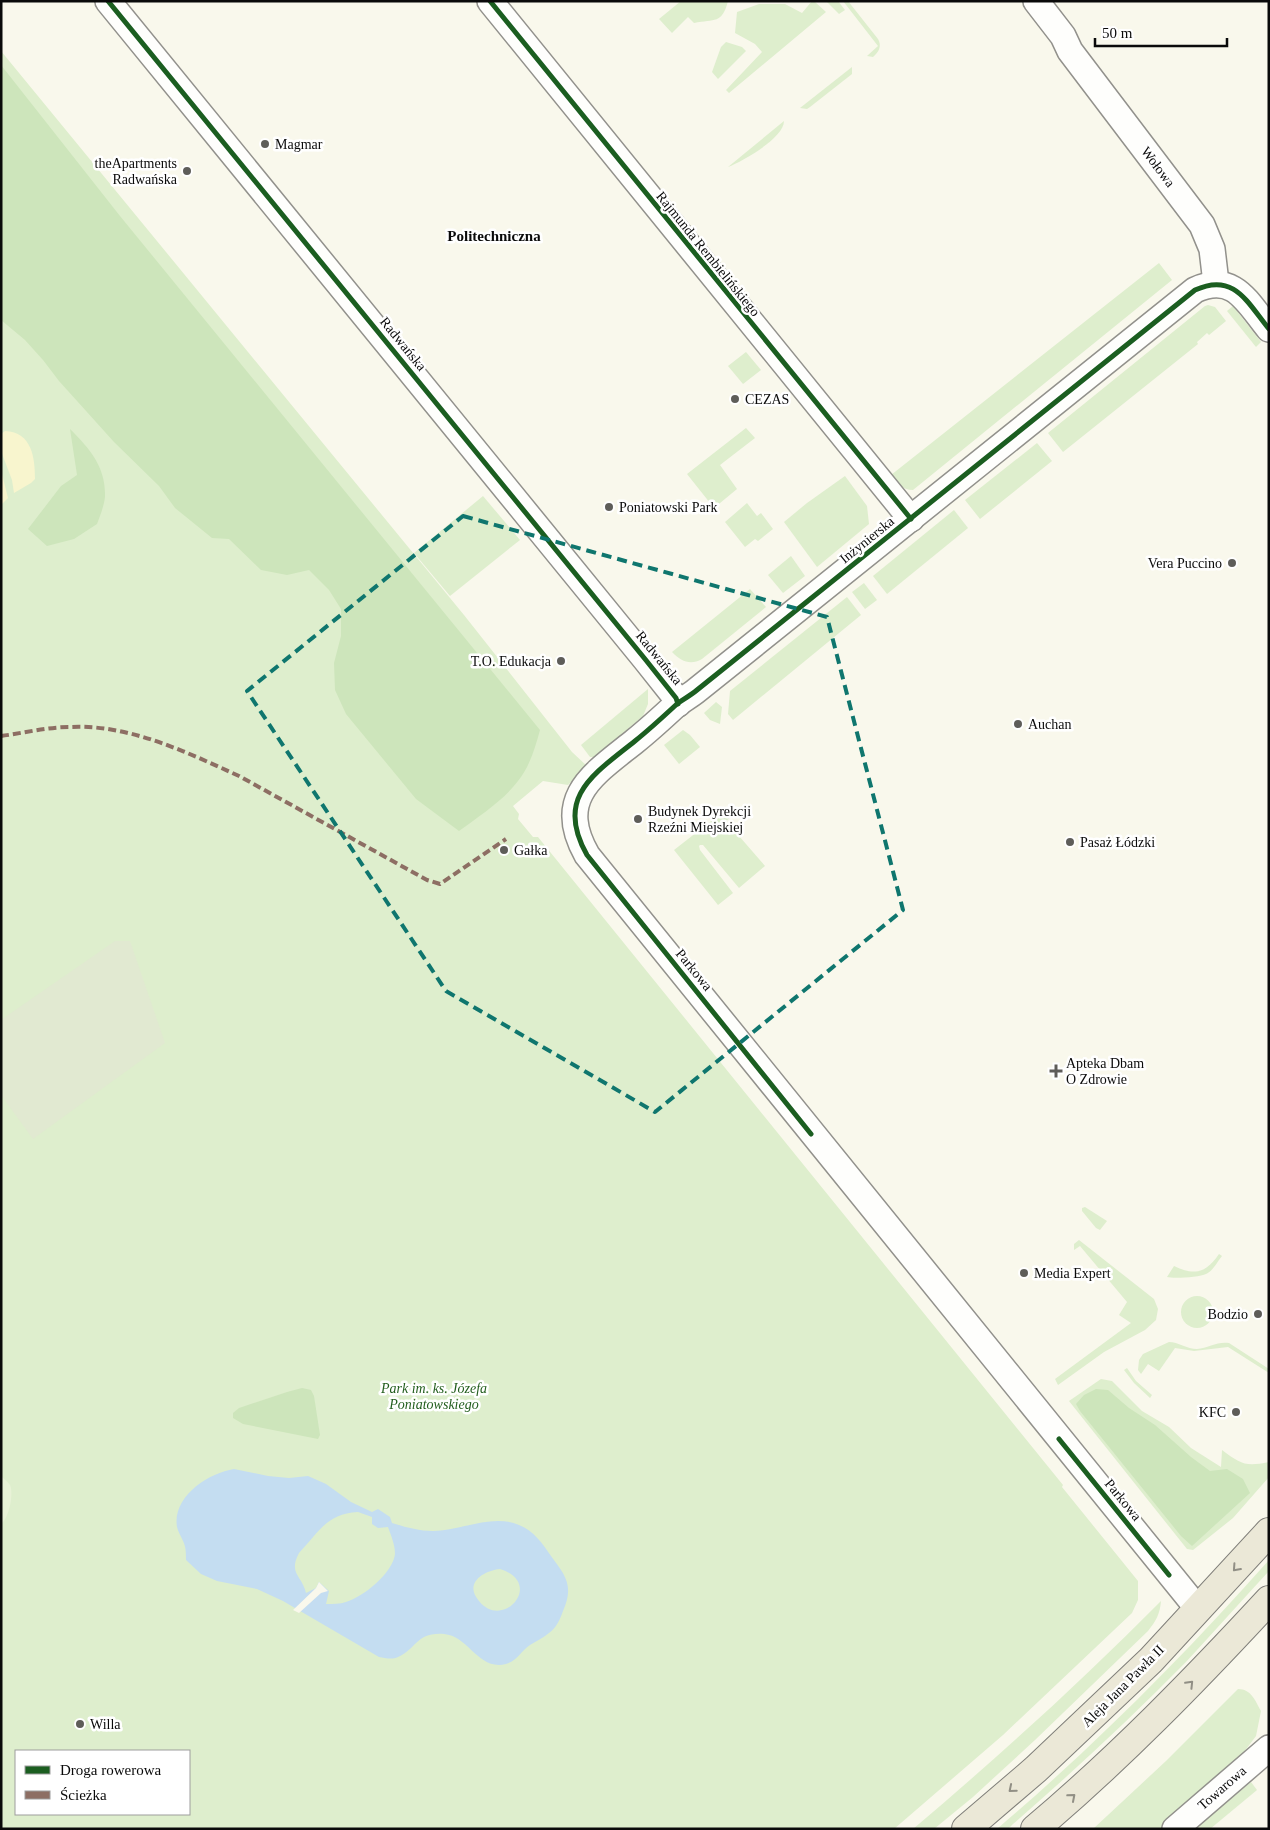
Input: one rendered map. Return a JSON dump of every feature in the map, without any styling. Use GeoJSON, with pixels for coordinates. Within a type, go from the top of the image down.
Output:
{"type":"FeatureCollection","features":[{"type":"Feature","properties":{"kind":"main road","name":"Aleja Jana Pawła II"},"geometry":{"type":"LineString","coordinates":[[966,1829],[1088,1721],[1150,1660],[1269,1532]]}},
{"type":"Feature","properties":{"kind":"main road"},"geometry":{"type":"LineString","coordinates":[[1035,1829],[1081,1790],[1178,1697],[1269,1600]]}},
{"type":"Feature","properties":{"kind":"street","name":"Radwańska"},"geometry":{"type":"LineString","coordinates":[[108,1],[645,659],[676,698],[678,704]]}},
{"type":"Feature","properties":{"kind":"street","name":"Rajmunda Rembielińskiego"},"geometry":{"type":"LineString","coordinates":[[490,1],[911,519]]}},
{"type":"Feature","properties":{"kind":"street","name":"Wołowa"},"geometry":{"type":"LineString","coordinates":[[1036,1],[1063,36],[1070,51],[1202,225],[1212,249],[1216,283]]}},
{"type":"Feature","properties":{"kind":"street","name":"Inżynierska"},"geometry":{"type":"LineString","coordinates":[[575,814],[579,796],[590,779],[678,704],[911,519],[1187,295],[1204,286],[1216,283]]}},
{"type":"Feature","properties":{"kind":"street"},"geometry":{"type":"LineString","coordinates":[[1216,283],[1227,285],[1240,293],[1269,329]]}},
{"type":"Feature","properties":{"kind":"street","name":"Parkowa"},"geometry":{"type":"LineString","coordinates":[[575,814],[576,832],[587,855],[1198,1609]]}},
{"type":"Feature","properties":{"kind":"street","name":"Towarowa"},"geometry":{"type":"LineString","coordinates":[[1175,1829],[1269,1748]]}},
{"type":"Feature","properties":{"kind":"highlighted area"},"geometry":{"type":"Polygon","coordinates":[[[463,516],[827,617],[903,910],[655,1112],[446,991],[247,691],[463,516]]]}},
{"type":"Feature","properties":{"kind":"green space"},"geometry":{"type":"Polygon","coordinates":[[[681,1],[728,1],[723,14],[717,19],[694,23],[688,17],[672,33],[659,19],[681,1]]]}},
{"type":"Feature","properties":{"kind":"green space"},"geometry":{"type":"Polygon","coordinates":[[[812,1],[826,12],[729,93],[726,90],[762,52],[755,44],[735,33],[737,12],[759,4],[785,4],[802,13],[812,1]]]}},
{"type":"Feature","properties":{"kind":"green space"},"geometry":{"type":"Polygon","coordinates":[[[826,1],[838,1],[845,10],[839,14],[826,1]]]}},
{"type":"Feature","properties":{"kind":"green space"},"geometry":{"type":"Polygon","coordinates":[[[843,1],[848,1],[878,39],[879,49],[873,57],[867,56],[878,46],[843,1]]]}},
{"type":"Feature","properties":{"kind":"green space"},"geometry":{"type":"Polygon","coordinates":[[[726,42],[742,47],[746,51],[718,79],[712,72],[721,47],[726,42]]]}},
{"type":"Feature","properties":{"kind":"green space","name":"Park im. ks. Józefa Poniatowskiego"},"geometry":{"type":"Polygon","coordinates":[[[1,51],[464,615],[572,752],[587,766],[568,785],[543,781],[513,806],[519,814],[518,819],[533,837],[538,837],[1063,1485],[1062,1487],[1138,1581],[1138,1600],[1132,1613],[1003,1735],[894,1829],[1,1829],[1,51]]]}},
{"type":"Feature","properties":{"kind":"green space"},"geometry":{"type":"Polygon","coordinates":[[[1,65],[120,216],[540,730],[529,763],[518,781],[498,802],[459,831],[416,799],[346,714],[335,690],[334,663],[341,636],[341,609],[329,590],[309,570],[287,575],[261,570],[229,539],[212,538],[175,508],[159,486],[114,442],[25,340],[1,320],[1,65]]]}},
{"type":"Feature","properties":{"kind":"green space"},"geometry":{"type":"Polygon","coordinates":[[[852,67],[852,74],[807,109],[800,108],[852,67]]]}},
{"type":"Feature","properties":{"kind":"green space"},"geometry":{"type":"Polygon","coordinates":[[[784,121],[777,135],[762,148],[728,167],[784,121]]]}},
{"type":"Feature","properties":{"kind":"green space"},"geometry":{"type":"Polygon","coordinates":[[[1159,263],[1172,280],[913,490],[903,487],[891,475],[1159,263]]]}},
{"type":"Feature","properties":{"kind":"green space"},"geometry":{"type":"Polygon","coordinates":[[[1208,305],[1215,307],[1226,321],[1209,335],[1207,333],[1197,342],[1198,344],[1063,452],[1048,433],[1208,305]]]}},
{"type":"Feature","properties":{"kind":"green space"},"geometry":{"type":"Polygon","coordinates":[[[1233,306],[1261,342],[1256,347],[1227,311],[1233,306]]]}},
{"type":"Feature","properties":{"kind":"green space"},"geometry":{"type":"Polygon","coordinates":[[[746,352],[761,370],[743,384],[728,366],[746,352]]]}},
{"type":"Feature","properties":{"kind":"green space"},"geometry":{"type":"Polygon","coordinates":[[[746,428],[755,438],[720,465],[737,489],[714,508],[687,474],[746,428]]]}},
{"type":"Feature","properties":{"kind":"green space"},"geometry":{"type":"Polygon","coordinates":[[[70,429],[90,451],[100,468],[105,486],[105,497],[97,524],[74,539],[47,546],[28,529],[61,486],[77,475],[70,429]]]}},
{"type":"Feature","properties":{"kind":"green space"},"geometry":{"type":"Polygon","coordinates":[[[1037,443],[1052,461],[980,519],[965,500],[1037,443]]]}},
{"type":"Feature","properties":{"kind":"green space"},"geometry":{"type":"Polygon","coordinates":[[[845,476],[867,506],[869,524],[817,567],[784,522],[845,476]]]}},
{"type":"Feature","properties":{"kind":"green space"},"geometry":{"type":"Polygon","coordinates":[[[483,496],[520,540],[450,596],[414,553],[483,496]]]}},
{"type":"Feature","properties":{"kind":"green space"},"geometry":{"type":"Polygon","coordinates":[[[747,503],[757,516],[761,513],[773,529],[758,541],[755,539],[745,547],[725,522],[747,503]]]}},
{"type":"Feature","properties":{"kind":"green space"},"geometry":{"type":"Polygon","coordinates":[[[954,510],[968,528],[887,594],[873,576],[954,510]]]}},
{"type":"Feature","properties":{"kind":"green space"},"geometry":{"type":"Polygon","coordinates":[[[791,556],[805,576],[783,593],[768,575],[791,556]]]}},
{"type":"Feature","properties":{"kind":"green space"},"geometry":{"type":"Polygon","coordinates":[[[864,583],[877,600],[865,609],[852,592],[864,583]]]}},
{"type":"Feature","properties":{"kind":"green space"},"geometry":{"type":"Polygon","coordinates":[[[750,589],[766,607],[702,659],[686,662],[672,652],[750,589]]]}},
{"type":"Feature","properties":{"kind":"green space"},"geometry":{"type":"Polygon","coordinates":[[[847,597],[861,615],[733,720],[728,714],[730,691],[847,597]]]}},
{"type":"Feature","properties":{"kind":"green space"},"geometry":{"type":"Polygon","coordinates":[[[648,689],[648,704],[643,716],[595,757],[590,757],[581,745],[648,689]]]}},
{"type":"Feature","properties":{"kind":"green space"},"geometry":{"type":"Polygon","coordinates":[[[716,702],[722,707],[720,724],[710,720],[704,713],[716,702]]]}},
{"type":"Feature","properties":{"kind":"green space"},"geometry":{"type":"Polygon","coordinates":[[[683,730],[700,747],[679,764],[664,745],[683,730]]]}},
{"type":"Feature","properties":{"kind":"green space"},"geometry":{"type":"Polygon","coordinates":[[[729,807],[735,814],[726,821],[765,866],[739,888],[703,845],[700,845],[700,850],[733,893],[718,905],[674,850],[729,807]]]}},
{"type":"Feature","properties":{"kind":"green space"},"geometry":{"type":"Polygon","coordinates":[[[115,941],[130,941],[165,1043],[33,1139],[1,1095],[1,1020],[115,941]]]}},
{"type":"Feature","properties":{"kind":"green space"},"geometry":{"type":"Polygon","coordinates":[[[1085,1207],[1107,1221],[1100,1230],[1096,1228],[1082,1211],[1082,1208],[1085,1207]]]}},
{"type":"Feature","properties":{"kind":"green space"},"geometry":{"type":"Polygon","coordinates":[[[1079,1240],[1154,1299],[1158,1309],[1156,1320],[1145,1330],[1104,1352],[1058,1385],[1055,1379],[1131,1323],[1119,1315],[1127,1302],[1080,1246],[1074,1250],[1074,1244],[1079,1240]]]}},
{"type":"Feature","properties":{"kind":"green space"},"geometry":{"type":"Polygon","coordinates":[[[1219,1254],[1222,1256],[1213,1269],[1206,1274],[1175,1278],[1167,1277],[1174,1266],[1194,1272],[1205,1269],[1219,1254]]]}},
{"type":"Feature","properties":{"kind":"green space"},"geometry":{"type":"Polygon","coordinates":[[[1197,1296],[1203,1297],[1208,1301],[1212,1306],[1212,1318],[1208,1323],[1203,1327],[1197,1328],[1191,1327],[1186,1323],[1182,1318],[1181,1312],[1182,1306],[1186,1301],[1191,1297],[1197,1296]]]}},
{"type":"Feature","properties":{"kind":"green space"},"geometry":{"type":"Polygon","coordinates":[[[1169,1342],[1197,1349],[1229,1343],[1269,1369],[1269,1373],[1228,1347],[1194,1351],[1175,1348],[1159,1371],[1148,1364],[1141,1374],[1138,1370],[1139,1360],[1143,1354],[1169,1342]]]}},
{"type":"Feature","properties":{"kind":"green space"},"geometry":{"type":"Polygon","coordinates":[[[1127,1368],[1136,1381],[1152,1395],[1150,1398],[1134,1383],[1124,1370],[1127,1368]]]}},
{"type":"Feature","properties":{"kind":"green space"},"geometry":{"type":"Polygon","coordinates":[[[1101,1379],[1112,1381],[1142,1411],[1169,1427],[1191,1448],[1221,1467],[1222,1450],[1244,1463],[1269,1462],[1269,1477],[1233,1518],[1193,1550],[1187,1549],[1069,1401],[1101,1379]]]}},
{"type":"Feature","properties":{"kind":"green space"},"geometry":{"type":"Polygon","coordinates":[[[302,1388],[311,1390],[314,1396],[320,1435],[318,1439],[243,1424],[233,1418],[233,1413],[239,1408],[302,1388]]]}},
{"type":"Feature","properties":{"kind":"green space"},"geometry":{"type":"Polygon","coordinates":[[[1096,1389],[1108,1390],[1129,1408],[1155,1425],[1210,1471],[1227,1469],[1243,1479],[1250,1493],[1192,1546],[1181,1536],[1080,1411],[1076,1404],[1084,1395],[1096,1389]]]}},
{"type":"Feature","properties":{"kind":"green space"},"geometry":{"type":"Polygon","coordinates":[[[1,1476],[10,1485],[11,1500],[6,1517],[1,1524],[1,1476]]]}},
{"type":"Feature","properties":{"kind":"green space"},"geometry":{"type":"Polygon","coordinates":[[[1269,1560],[1269,1571],[1165,1683],[1058,1785],[1008,1829],[997,1829],[1033,1798],[1138,1699],[1269,1560]]]}},
{"type":"Feature","properties":{"kind":"green space"},"geometry":{"type":"Polygon","coordinates":[[[1161,1601],[1157,1617],[1148,1631],[973,1797],[934,1829],[913,1829],[1039,1718],[1161,1601]]]}},
{"type":"Feature","properties":{"kind":"green space"},"geometry":{"type":"Polygon","coordinates":[[[1238,1689],[1249,1693],[1255,1699],[1261,1711],[1256,1736],[1225,1777],[1163,1829],[1093,1829],[1166,1761],[1238,1689]]]}},
{"type":"Feature","properties":{"kind":"green space"},"geometry":{"type":"Polygon","coordinates":[[[1251,1782],[1257,1790],[1210,1829],[1195,1829],[1251,1782]]]}},
{"type":"Feature","properties":{"kind":"sand"},"geometry":{"type":"Polygon","coordinates":[[[5,431],[14,432],[21,436],[26,441],[33,455],[35,479],[14,493],[12,480],[1,451],[1,434],[5,431]]]}},
{"type":"Feature","properties":{"kind":"sand"},"geometry":{"type":"Polygon","coordinates":[[[1,470],[8,498],[1,505],[1,470]]]}},
{"type":"Feature","properties":{"kind":"water"},"geometry":{"type":"Polygon","coordinates":[[[234,1469],[289,1478],[308,1476],[326,1484],[351,1502],[372,1512],[378,1509],[390,1517],[392,1523],[417,1530],[444,1530],[498,1521],[519,1525],[537,1538],[556,1563],[567,1582],[568,1595],[561,1618],[551,1631],[527,1647],[513,1661],[506,1664],[496,1665],[488,1663],[453,1636],[444,1634],[435,1634],[422,1638],[404,1654],[396,1658],[379,1657],[283,1601],[257,1589],[217,1581],[201,1574],[186,1560],[185,1546],[177,1527],[177,1516],[180,1506],[194,1488],[203,1481],[224,1471],[234,1469]],[[358,1512],[338,1516],[324,1525],[299,1553],[296,1560],[295,1570],[306,1593],[316,1588],[319,1582],[329,1591],[326,1604],[344,1603],[361,1595],[383,1576],[393,1561],[395,1554],[393,1540],[388,1527],[378,1528],[372,1524],[372,1517],[358,1512]],[[500,1569],[487,1572],[481,1576],[477,1579],[473,1589],[479,1601],[489,1609],[499,1611],[508,1608],[515,1601],[519,1593],[519,1584],[513,1576],[500,1569]]]}},
{"type":"Feature","properties":{"kind":"pier"},"geometry":{"type":"Polygon","coordinates":[[[319,1582],[328,1591],[321,1593],[299,1613],[293,1610],[316,1588],[319,1582]]]}},
{"type":"Feature","properties":{"kind":"marked path"},"geometry":{"type":"LineString","coordinates":[[1,736],[53,728],[92,727],[114,730],[157,741],[239,776],[427,880],[440,884],[506,839]]}},
{"type":"Feature","properties":{"kind":"cycle path"},"geometry":{"type":"LineString","coordinates":[[108,1],[645,659],[676,698],[678,704]]}},
{"type":"Feature","properties":{"kind":"cycle path"},"geometry":{"type":"LineString","coordinates":[[490,1],[911,519]]}},
{"type":"Feature","properties":{"kind":"cycle path"},"geometry":{"type":"LineString","coordinates":[[811,1134],[587,855],[578,835],[575,817],[577,802],[583,789],[593,776],[678,703],[697,690],[1195,290],[1208,285],[1230,287],[1246,300],[1269,329]]}},
{"type":"Feature","properties":{"kind":"cycle path"},"geometry":{"type":"LineString","coordinates":[[1059,1439],[1169,1575]]}},
{"type":"Feature","properties":{"kind":"place","name":"Magmar"},"geometry":{"type":"Point","coordinates":[265,144]}},
{"type":"Feature","properties":{"kind":"place","name":"theApartments Radwańska"},"geometry":{"type":"Point","coordinates":[187,171]}},
{"type":"Feature","properties":{"kind":"place","name":"CEZAS"},"geometry":{"type":"Point","coordinates":[735,399]}},
{"type":"Feature","properties":{"kind":"place","name":"Poniatowski Park"},"geometry":{"type":"Point","coordinates":[609,507]}},
{"type":"Feature","properties":{"kind":"place","name":"Vera Puccino"},"geometry":{"type":"Point","coordinates":[1232,563]}},
{"type":"Feature","properties":{"kind":"place","name":"T.O. Edukacja"},"geometry":{"type":"Point","coordinates":[561,661]}},
{"type":"Feature","properties":{"kind":"place","name":"Auchan"},"geometry":{"type":"Point","coordinates":[1018,724]}},
{"type":"Feature","properties":{"kind":"place","name":"Budynek Dyrekcji Rzeźni Miejskiej"},"geometry":{"type":"Point","coordinates":[638,819]}},
{"type":"Feature","properties":{"kind":"place","name":"Pasaż Łódzki"},"geometry":{"type":"Point","coordinates":[1070,842]}},
{"type":"Feature","properties":{"kind":"place","name":"Gałka"},"geometry":{"type":"Point","coordinates":[504,850]}},
{"type":"Feature","properties":{"kind":"place","name":"Apteka Dbam O Zdrowie"},"geometry":{"type":"Point","coordinates":[1056,1071]}},
{"type":"Feature","properties":{"kind":"place","name":"Media Expert"},"geometry":{"type":"Point","coordinates":[1024,1273]}},
{"type":"Feature","properties":{"kind":"place","name":"Bodzio"},"geometry":{"type":"Point","coordinates":[1258,1314]}},
{"type":"Feature","properties":{"kind":"place","name":"KFC"},"geometry":{"type":"Point","coordinates":[1236,1412]}},
{"type":"Feature","properties":{"kind":"place","name":"Willa"},"geometry":{"type":"Point","coordinates":[80,1724]}},
{"type":"Feature","properties":{"kind":"district","name":"Politechniczna"},"geometry":{"type":"Point","coordinates":[494,236]}}]}
